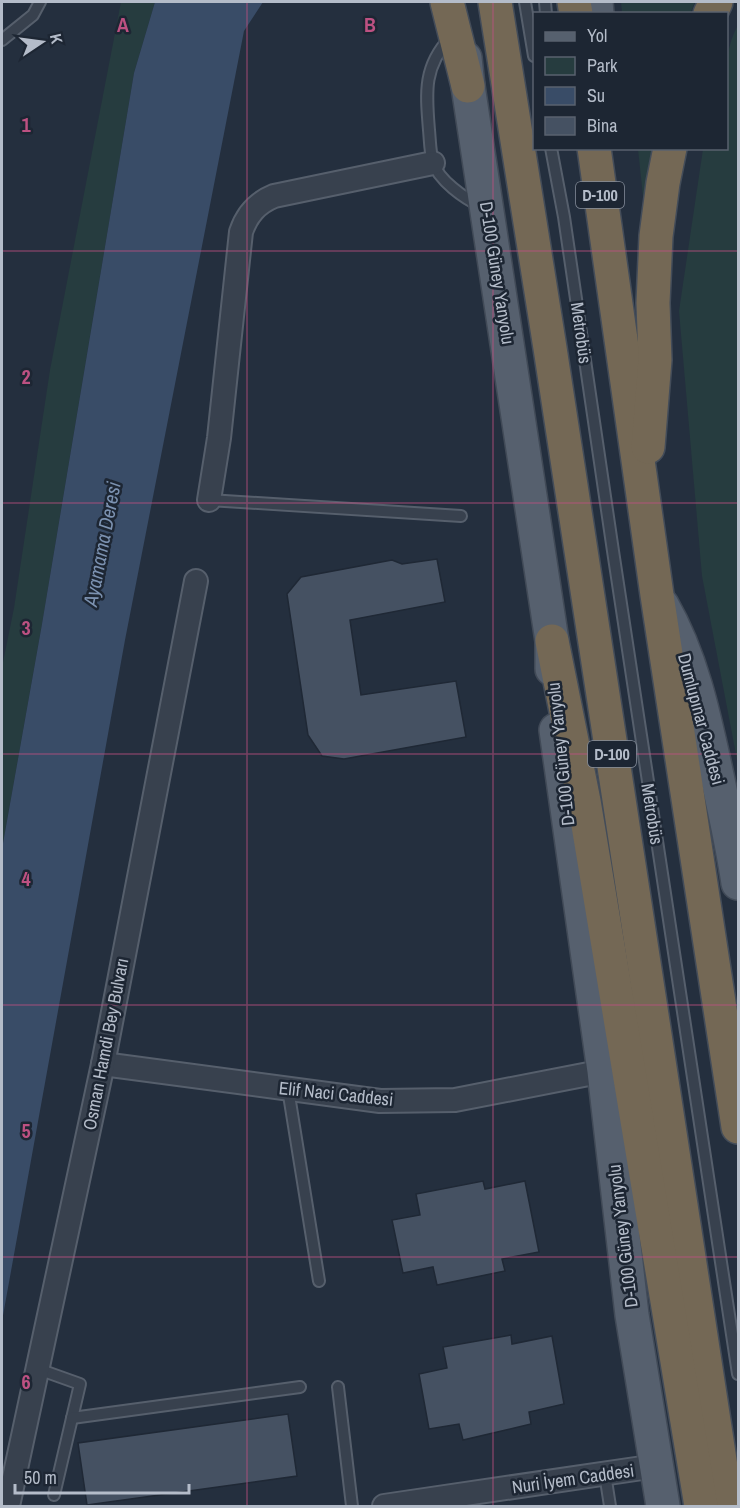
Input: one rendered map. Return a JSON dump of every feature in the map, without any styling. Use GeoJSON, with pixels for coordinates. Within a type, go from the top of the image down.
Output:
{"type":"FeatureCollection","features":[{"type":"Feature","properties":{"kind":"highway"},"geometry":{"type":"LineString","coordinates":[[447,2],[468,86]]}},
{"type":"Feature","properties":{"kind":"highway","name":"D-100"},"geometry":{"type":"LineString","coordinates":[[495,2],[727,1506]]}},
{"type":"Feature","properties":{"kind":"highway","name":"D-100"},"geometry":{"type":"LineString","coordinates":[[594,150],[657,596],[738,1127]]}},
{"type":"Feature","properties":{"kind":"highway"},"geometry":{"type":"LineString","coordinates":[[643,493],[652,416],[655,360],[653,303],[657,236],[670,150]]}},
{"type":"Feature","properties":{"kind":"highway"},"geometry":{"type":"LineString","coordinates":[[552,641],[586,812],[701,1506]]}},
{"type":"Feature","properties":{"kind":"main road","name":"D-100 Güney Yanyolu"},"geometry":{"type":"LineString","coordinates":[[460,2],[468,86],[552,641],[553,712],[604,1071],[632,1315],[663,1506]]}},
{"type":"Feature","properties":{"kind":"main road"},"geometry":{"type":"LineString","coordinates":[[606,150],[607,242]]}},
{"type":"Feature","properties":{"kind":"main road","name":"Dumlupınar Caddesi"},"geometry":{"type":"LineString","coordinates":[[657,596],[676,628],[695,682],[713,757],[738,883]]}},
{"type":"Feature","properties":{"kind":"street"},"geometry":{"type":"LineString","coordinates":[[209,500],[219,438],[241,232],[249,213],[274,196],[433,164]]}},
{"type":"Feature","properties":{"kind":"street","name":"Osman Hamdi Bey Bulvarı"},"geometry":{"type":"LineString","coordinates":[[8,1506],[103,1064],[196,581]]}},
{"type":"Feature","properties":{"kind":"street","name":"Elif Naci Caddesi"},"geometry":{"type":"LineString","coordinates":[[103,1064],[381,1101],[455,1100],[604,1071]]}},
{"type":"Feature","properties":{"kind":"street","name":"Nuri İyem Caddesi"},"geometry":{"type":"LineString","coordinates":[[384,1506],[656,1466]]}},
{"type":"Feature","properties":{"kind":"lane"},"geometry":{"type":"LineString","coordinates":[[2,39],[33,15],[40,2]]}},
{"type":"Feature","properties":{"kind":"lane"},"geometry":{"type":"LineString","coordinates":[[525,2],[533,50]]}},
{"type":"Feature","properties":{"kind":"lane"},"geometry":{"type":"LineString","coordinates":[[454,33],[442,45],[428,76],[426,93],[433,164],[454,189],[487,209]]}},
{"type":"Feature","properties":{"kind":"lane","name":"Metrobüs"},"geometry":{"type":"LineString","coordinates":[[551,150],[564,217],[738,1374]]}},
{"type":"Feature","properties":{"kind":"lane","name":"Metrobüs"},"geometry":{"type":"LineString","coordinates":[[558,150],[564,217]]}},
{"type":"Feature","properties":{"kind":"lane"},"geometry":{"type":"LineString","coordinates":[[209,500],[460,516]]}},
{"type":"Feature","properties":{"kind":"lane"},"geometry":{"type":"LineString","coordinates":[[288,1089],[319,1281]]}},
{"type":"Feature","properties":{"kind":"lane"},"geometry":{"type":"LineString","coordinates":[[38,1369],[80,1384],[54,1495]]}},
{"type":"Feature","properties":{"kind":"lane"},"geometry":{"type":"LineString","coordinates":[[72,1418],[300,1387]]}},
{"type":"Feature","properties":{"kind":"lane"},"geometry":{"type":"LineString","coordinates":[[339,1387],[352,1506]]}},
{"type":"Feature","properties":{"kind":"lane"},"geometry":{"type":"LineString","coordinates":[[605,1474],[610,1506]]}},
{"type":"Feature","properties":{"kind":"green space"},"geometry":{"type":"Polygon","coordinates":[[[121,2],[155,2],[134,73],[2,849],[2,667],[14,608],[50,370],[121,2]]]}},
{"type":"Feature","properties":{"kind":"green space"},"geometry":{"type":"Polygon","coordinates":[[[621,2],[695,2],[691,12],[622,12],[621,2]]]}},
{"type":"Feature","properties":{"kind":"green space"},"geometry":{"type":"Polygon","coordinates":[[[738,25],[738,765],[702,576],[679,311],[703,150],[728,150],[728,53],[738,25]]]}},
{"type":"Feature","properties":{"kind":"green space"},"geometry":{"type":"Polygon","coordinates":[[[638,150],[654,150],[644,206],[638,150]]]}},
{"type":"Feature","properties":{"kind":"water","name":"Ayamama Deresi"},"geometry":{"type":"Polygon","coordinates":[[[155,2],[263,2],[244,31],[125,640],[2,1321],[2,849],[134,73],[155,2]]]}},
{"type":"Feature","properties":{"kind":"building"},"geometry":{"type":"Polygon","coordinates":[[[437,559],[445,602],[350,620],[361,695],[456,681],[466,737],[344,759],[322,756],[308,735],[287,594],[301,577],[392,560],[402,564],[437,559]]]}},
{"type":"Feature","properties":{"kind":"building"},"geometry":{"type":"Polygon","coordinates":[[[483,1181],[485,1189],[525,1181],[539,1252],[502,1259],[505,1271],[437,1285],[433,1267],[403,1273],[392,1220],[420,1215],[416,1194],[483,1181]]]}},
{"type":"Feature","properties":{"kind":"building"},"geometry":{"type":"Polygon","coordinates":[[[511,1335],[512,1344],[552,1336],[564,1404],[529,1412],[531,1424],[463,1440],[459,1424],[429,1429],[419,1374],[447,1368],[443,1347],[511,1335]]]}},
{"type":"Feature","properties":{"kind":"building"},"geometry":{"type":"Polygon","coordinates":[[[288,1414],[297,1476],[87,1505],[78,1443],[288,1414]]]}}]}
